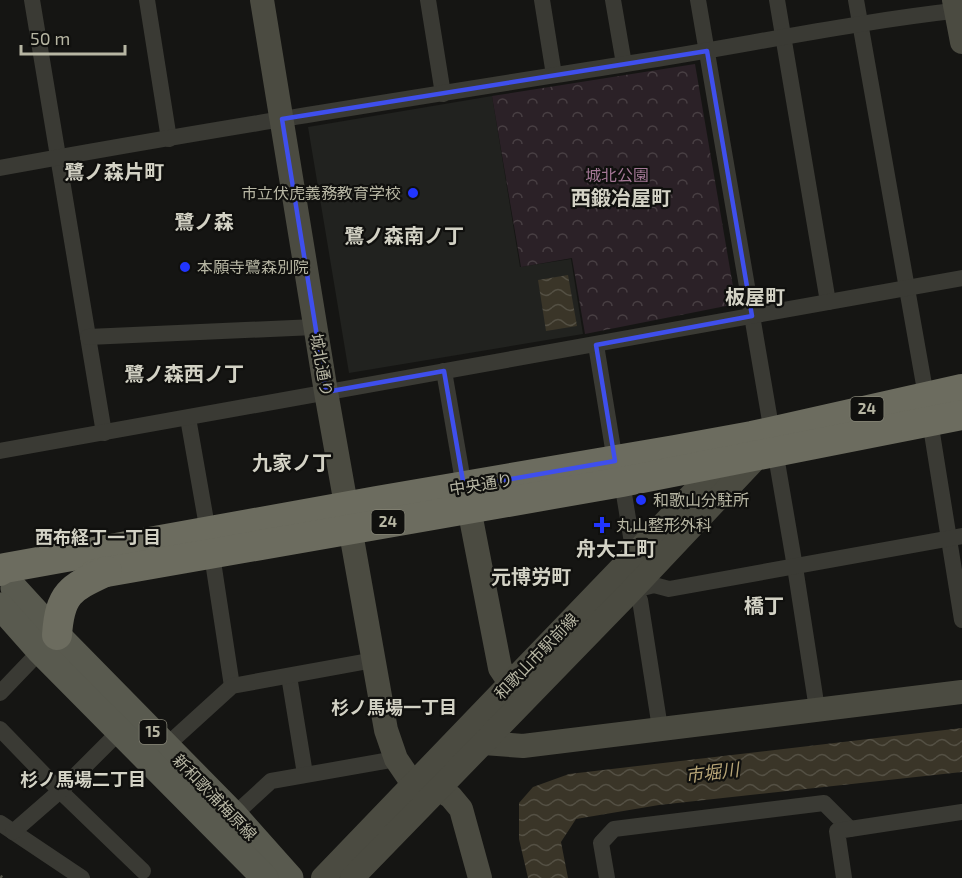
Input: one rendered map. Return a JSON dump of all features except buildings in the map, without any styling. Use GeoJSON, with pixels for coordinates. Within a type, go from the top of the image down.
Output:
{"type":"FeatureCollection","features":[{"type":"Feature","properties":{"kind":"highway","name":"中央通り"},"geometry":{"type":"LineString","coordinates":[[3,579],[210,544],[765,443],[928,408],[962,389]]}},
{"type":"Feature","properties":{"kind":"highway","name":"中央通り"},"geometry":{"type":"LineString","coordinates":[[928,408],[962,415]]}},
{"type":"Feature","properties":{"kind":"highway","name":"中央通り"},"geometry":{"type":"LineString","coordinates":[[619,471],[722,462],[765,443]]}},
{"type":"Feature","properties":{"kind":"highway","name":"中央通り"},"geometry":{"type":"LineString","coordinates":[[3,579],[107,571],[210,544]]}},
{"type":"Feature","properties":{"kind":"highway","name":"24"},"geometry":{"type":"LineString","coordinates":[[48,643],[63,603],[71,590],[107,571]]}},
{"type":"Feature","properties":{"kind":"main road","name":"新和歌浦梅原線"},"geometry":{"type":"LineString","coordinates":[[3,579],[48,643],[119,732],[265,878]]}},
{"type":"Feature","properties":{"kind":"main road","name":"新和歌浦梅原線"},"geometry":{"type":"LineString","coordinates":[[48,643],[166,746],[234,815],[290,878]]}},
{"type":"Feature","properties":{"kind":"street"},"geometry":{"type":"LineString","coordinates":[[32,0],[104,433]]}},
{"type":"Feature","properties":{"kind":"street"},"geometry":{"type":"LineString","coordinates":[[147,0],[169,139]]}},
{"type":"Feature","properties":{"kind":"street","name":"城北通り"},"geometry":{"type":"LineString","coordinates":[[262,0],[326,392],[386,730],[396,759],[413,784]]}},
{"type":"Feature","properties":{"kind":"street"},"geometry":{"type":"LineString","coordinates":[[428,0],[443,94]]}},
{"type":"Feature","properties":{"kind":"street"},"geometry":{"type":"LineString","coordinates":[[542,0],[554,75]]}},
{"type":"Feature","properties":{"kind":"street"},"geometry":{"type":"LineString","coordinates":[[613,0],[624,64]]}},
{"type":"Feature","properties":{"kind":"street"},"geometry":{"type":"LineString","coordinates":[[698,0],[752,316],[765,443],[795,567],[817,709]]}},
{"type":"Feature","properties":{"kind":"street"},"geometry":{"type":"LineString","coordinates":[[777,0],[828,302]]}},
{"type":"Feature","properties":{"kind":"street"},"geometry":{"type":"LineString","coordinates":[[856,0],[928,408],[956,537],[962,620]]}},
{"type":"Feature","properties":{"kind":"street"},"geometry":{"type":"LineString","coordinates":[[0,168],[282,119],[707,51],[957,7],[962,42]]}},
{"type":"Feature","properties":{"kind":"street"},"geometry":{"type":"LineString","coordinates":[[0,451],[962,279]]}},
{"type":"Feature","properties":{"kind":"street"},"geometry":{"type":"LineString","coordinates":[[88,337],[315,327]]}},
{"type":"Feature","properties":{"kind":"street"},"geometry":{"type":"LineString","coordinates":[[596,345],[619,471],[660,728]]}},
{"type":"Feature","properties":{"kind":"street"},"geometry":{"type":"LineString","coordinates":[[444,371],[466,498],[500,668],[510,683]]}},
{"type":"Feature","properties":{"kind":"street"},"geometry":{"type":"LineString","coordinates":[[188,418],[232,686]]}},
{"type":"Feature","properties":{"kind":"street","name":"和歌山市駅前線"},"geometry":{"type":"LineString","coordinates":[[352,878],[636,585],[765,443]]}},
{"type":"Feature","properties":{"kind":"street","name":"和歌山市駅前線"},"geometry":{"type":"LineString","coordinates":[[323,878],[722,462]]}},
{"type":"Feature","properties":{"kind":"street"},"geometry":{"type":"LineString","coordinates":[[636,585],[654,585],[669,589],[956,537]]}},
{"type":"Feature","properties":{"kind":"street"},"geometry":{"type":"LineString","coordinates":[[0,693],[48,643]]}},
{"type":"Feature","properties":{"kind":"street"},"geometry":{"type":"LineString","coordinates":[[166,746],[232,686],[374,660]]}},
{"type":"Feature","properties":{"kind":"street"},"geometry":{"type":"LineString","coordinates":[[289,676],[305,774]]}},
{"type":"Feature","properties":{"kind":"street"},"geometry":{"type":"LineString","coordinates":[[484,743],[523,746],[962,692]]}},
{"type":"Feature","properties":{"kind":"street"},"geometry":{"type":"LineString","coordinates":[[0,729],[142,873]]}},
{"type":"Feature","properties":{"kind":"street"},"geometry":{"type":"LineString","coordinates":[[82,878],[6,827],[60,791],[119,732]]}},
{"type":"Feature","properties":{"kind":"street"},"geometry":{"type":"LineString","coordinates":[[234,815],[272,781],[396,759]]}},
{"type":"Feature","properties":{"kind":"street"},"geometry":{"type":"LineString","coordinates":[[413,784],[439,789],[452,797],[461,809],[480,878]]}},
{"type":"Feature","properties":{"kind":"street"},"geometry":{"type":"LineString","coordinates":[[607,878],[601,843],[614,829],[824,803],[850,829]]}},
{"type":"Feature","properties":{"kind":"street"},"geometry":{"type":"LineString","coordinates":[[844,878],[837,831],[962,812]]}},
{"type":"Feature","properties":{"kind":"highlighted area"},"geometry":{"type":"Polygon","coordinates":[[[707,51],[752,316],[596,345],[615,461],[464,487],[444,371],[326,392],[282,119],[707,51]]]}},
{"type":"Feature","properties":{"kind":"shaded area","name":"市立伏虎義務教育学校"},"geometry":{"type":"Polygon","coordinates":[[[492,96],[520,267],[571,259],[583,334],[349,373],[308,127],[492,96]]]}},
{"type":"Feature","properties":{"kind":"green space","name":"城北公園"},"geometry":{"type":"Polygon","coordinates":[[[695,64],[736,304],[585,334],[572,258],[521,267],[492,96],[695,64]]]}},
{"type":"Feature","properties":{"kind":"water"},"geometry":{"type":"Polygon","coordinates":[[[568,275],[577,326],[546,331],[538,280],[568,275]]]}},
{"type":"Feature","properties":{"kind":"water","name":"市堀川"},"geometry":{"type":"Polygon","coordinates":[[[962,728],[962,772],[659,805],[576,819],[561,842],[568,878],[528,878],[519,839],[519,803],[533,787],[569,774],[962,728]]]}},
{"type":"Feature","properties":{"kind":"place","name":"市立伏虎義務教育学校"},"geometry":{"type":"Point","coordinates":[413,193]}},
{"type":"Feature","properties":{"kind":"place","name":"本願寺鷺森別院"},"geometry":{"type":"Point","coordinates":[185,267]}},
{"type":"Feature","properties":{"kind":"place","name":"和歌山分駐所"},"geometry":{"type":"Point","coordinates":[641,500]}},
{"type":"Feature","properties":{"kind":"place","name":"丸山整形外科"},"geometry":{"type":"Point","coordinates":[602,525]}},
{"type":"Feature","properties":{"kind":"district","name":"鷺ノ森片町"},"geometry":{"type":"Point","coordinates":[114,172]}},
{"type":"Feature","properties":{"kind":"district","name":"西鍛冶屋町"},"geometry":{"type":"Point","coordinates":[621,198]}},
{"type":"Feature","properties":{"kind":"district","name":"鷺ノ森"},"geometry":{"type":"Point","coordinates":[204,222]}},
{"type":"Feature","properties":{"kind":"district","name":"鷺ノ森南ノ丁"},"geometry":{"type":"Point","coordinates":[404,236]}},
{"type":"Feature","properties":{"kind":"district","name":"板屋町"},"geometry":{"type":"Point","coordinates":[755,297]}},
{"type":"Feature","properties":{"kind":"district","name":"鷺ノ森西ノ丁"},"geometry":{"type":"Point","coordinates":[184,374]}},
{"type":"Feature","properties":{"kind":"district","name":"九家ノ丁"},"geometry":{"type":"Point","coordinates":[292,463]}},
{"type":"Feature","properties":{"kind":"district","name":"西布経丁一丁目"},"geometry":{"type":"Point","coordinates":[98,538]}},
{"type":"Feature","properties":{"kind":"district","name":"舟大工町"},"geometry":{"type":"Point","coordinates":[616,549]}},
{"type":"Feature","properties":{"kind":"district","name":"元博労町"},"geometry":{"type":"Point","coordinates":[531,577]}},
{"type":"Feature","properties":{"kind":"district","name":"橋丁"},"geometry":{"type":"Point","coordinates":[764,606]}},
{"type":"Feature","properties":{"kind":"district","name":"杉ノ馬場一丁目"},"geometry":{"type":"Point","coordinates":[394,708]}},
{"type":"Feature","properties":{"kind":"district","name":"杉ノ馬場二丁目"},"geometry":{"type":"Point","coordinates":[83,780]}}]}
